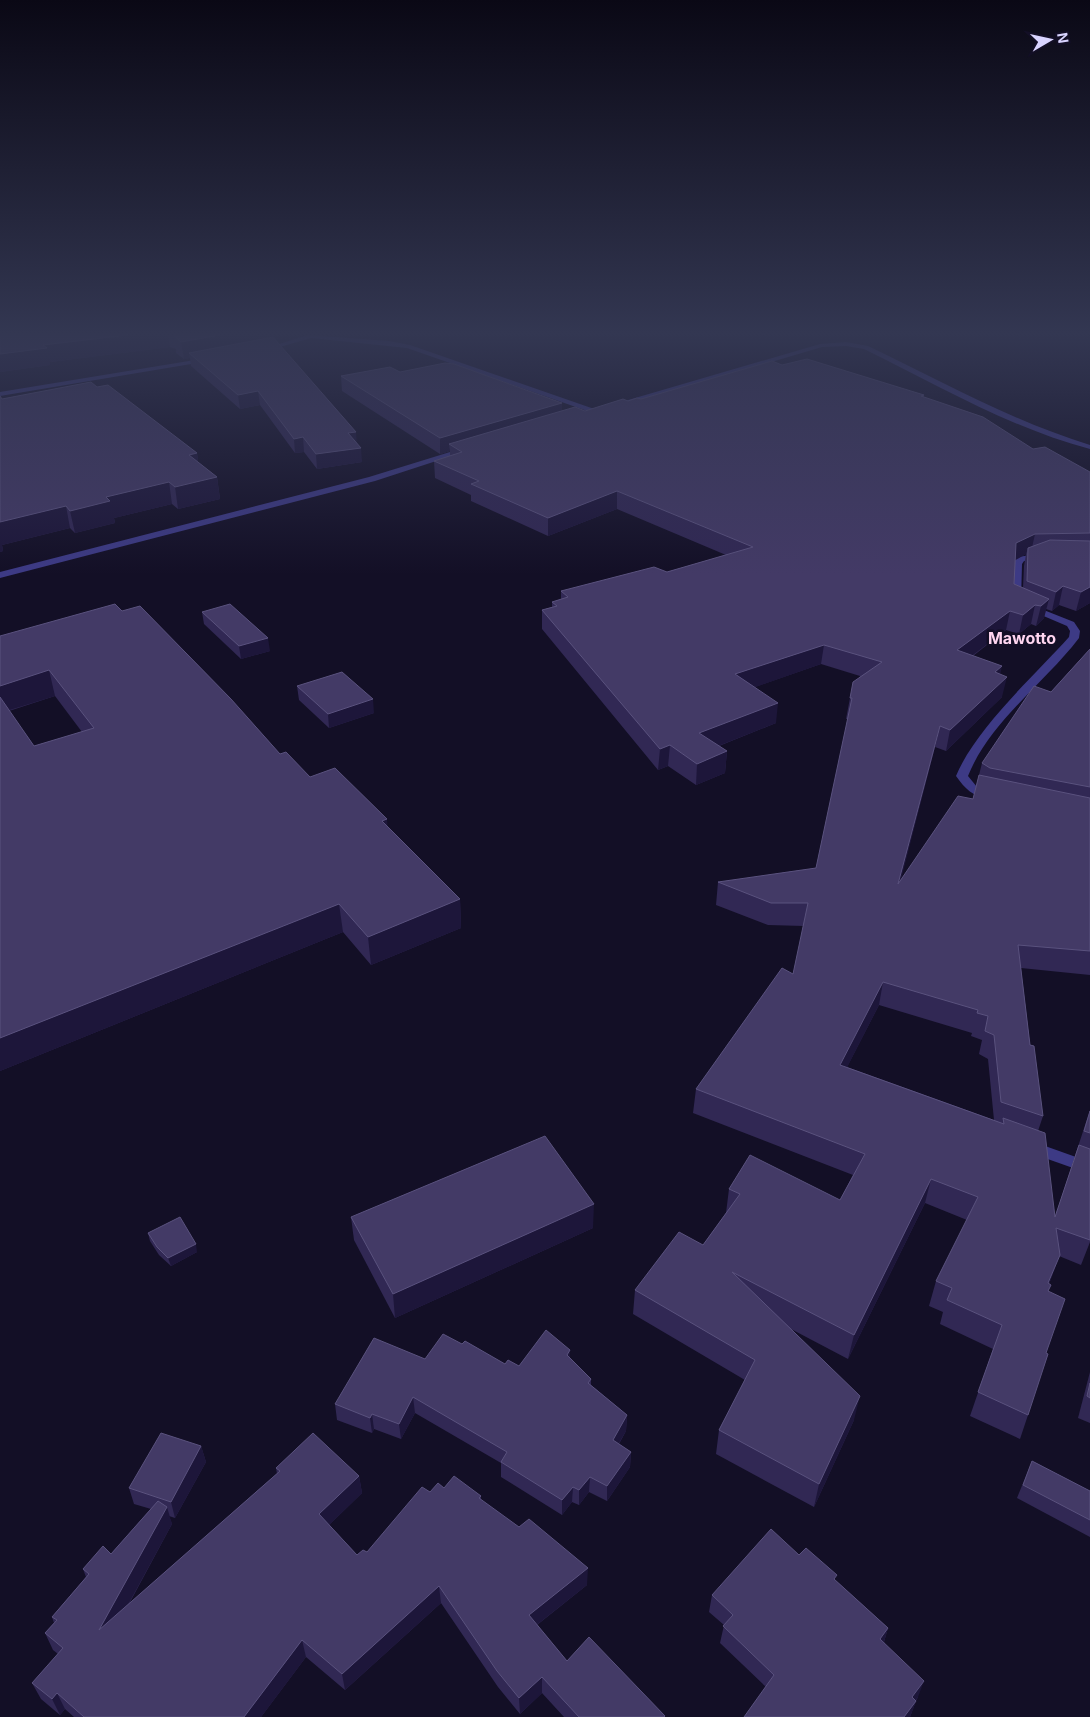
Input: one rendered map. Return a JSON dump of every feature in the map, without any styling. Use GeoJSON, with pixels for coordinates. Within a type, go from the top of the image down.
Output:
{"type":"FeatureCollection","features":[{"type":"Feature","properties":{"kind":"street"},"geometry":{"type":"LineString","coordinates":[[577,417],[583,415]]}},
{"type":"Feature","properties":{"kind":"street"},"geometry":{"type":"LineString","coordinates":[[1007,415],[1058,438],[1090,447]]}},
{"type":"Feature","properties":{"kind":"street"},"geometry":{"type":"LineString","coordinates":[[0,575],[372,479],[474,448]]}},
{"type":"Feature","properties":{"kind":"street"},"geometry":{"type":"LineString","coordinates":[[1004,799],[980,794],[970,787],[962,776],[967,764],[993,727],[1023,697],[1074,638],[1075,631],[1071,624],[1016,602],[1015,594],[1018,590],[1017,564],[1021,559],[1050,556]]}},
{"type":"Feature","properties":{"kind":"street"},"geometry":{"type":"LineString","coordinates":[[1015,1141],[1090,1168]]}},
{"type":"Feature","properties":{"kind":"building"},"geometry":{"type":"Polygon","coordinates":[[[0,415],[147,415],[197,453],[189,455],[217,477],[175,487],[169,482],[106,497],[110,501],[70,511],[66,506],[0,522],[0,415]]]}},
{"type":"Feature","properties":{"kind":"building"},"geometry":{"type":"Polygon","coordinates":[[[276,415],[341,415],[356,432],[348,433],[361,448],[316,454],[303,437],[294,439],[276,415]]]}},
{"type":"Feature","properties":{"kind":"building"},"geometry":{"type":"Polygon","coordinates":[[[403,415],[520,415],[440,438],[403,415]]]}},
{"type":"Feature","properties":{"kind":"building"},"geometry":{"type":"Polygon","coordinates":[[[547,415],[977,415],[1033,449],[1045,447],[1090,472],[1090,533],[1035,534],[1016,543],[1014,584],[1049,599],[1041,606],[1035,605],[1023,615],[1010,611],[957,650],[1002,666],[995,672],[1007,677],[950,730],[940,726],[898,884],[958,796],[973,799],[979,775],[1090,798],[1090,951],[1018,945],[1030,1045],[1034,1046],[1043,1116],[1001,1102],[994,1035],[985,1031],[988,1016],[977,1013],[978,1010],[883,982],[840,1065],[1004,1124],[1003,1118],[1045,1133],[1055,1217],[1079,1145],[1090,1149],[1090,1240],[1056,1228],[1060,1255],[1048,1283],[1051,1285],[1048,1291],[1065,1299],[1046,1353],[1048,1354],[1028,1415],[978,1392],[1002,1325],[947,1300],[952,1288],[936,1281],[978,1197],[931,1179],[854,1335],[732,1272],[860,1396],[819,1484],[719,1430],[755,1360],[635,1290],[679,1232],[703,1245],[740,1194],[729,1189],[750,1155],[840,1200],[865,1154],[696,1089],[782,968],[793,974],[808,903],[771,903],[718,882],[816,868],[852,698],[850,698],[853,682],[882,662],[824,645],[735,674],[778,703],[699,733],[727,751],[697,764],[670,745],[660,749],[542,610],[557,606],[552,602],[568,597],[561,591],[654,567],[667,572],[753,547],[617,491],[548,518],[471,484],[479,481],[434,461],[462,452],[449,444],[547,415]]]}},
{"type":"Feature","properties":{"kind":"building"},"geometry":{"type":"Polygon","coordinates":[[[1050,540],[1090,541],[1090,587],[1081,592],[1063,586],[1056,592],[1027,581],[1028,548],[1050,540]]]}},
{"type":"Feature","properties":{"kind":"building"},"geometry":{"type":"Polygon","coordinates":[[[115,604],[122,611],[140,606],[231,699],[280,754],[286,752],[310,777],[335,768],[387,819],[382,821],[460,899],[368,937],[339,904],[0,1038],[0,697],[34,746],[94,728],[49,670],[0,686],[0,636],[115,604]]]}},
{"type":"Feature","properties":{"kind":"building"},"geometry":{"type":"Polygon","coordinates":[[[230,604],[268,638],[239,646],[202,612],[230,604]]]}},
{"type":"Feature","properties":{"kind":"building"},"geometry":{"type":"Polygon","coordinates":[[[1090,649],[1090,787],[990,768],[982,763],[1034,686],[1051,692],[1090,649]]]}},
{"type":"Feature","properties":{"kind":"building"},"geometry":{"type":"Polygon","coordinates":[[[342,672],[373,699],[328,714],[297,686],[342,672]]]}},
{"type":"Feature","properties":{"kind":"building"},"geometry":{"type":"Polygon","coordinates":[[[1090,1111],[1090,1133],[1084,1131],[1090,1111]]]}},
{"type":"Feature","properties":{"kind":"building"},"geometry":{"type":"Polygon","coordinates":[[[545,1136],[594,1204],[393,1294],[351,1217],[545,1136]]]}},
{"type":"Feature","properties":{"kind":"building"},"geometry":{"type":"Polygon","coordinates":[[[180,1217],[196,1244],[168,1258],[157,1247],[148,1233],[180,1217]]]}},
{"type":"Feature","properties":{"kind":"building"},"geometry":{"type":"Polygon","coordinates":[[[546,1330],[570,1350],[567,1355],[591,1379],[588,1383],[627,1415],[613,1440],[631,1452],[607,1486],[590,1477],[579,1490],[573,1487],[562,1500],[501,1462],[507,1452],[413,1397],[399,1424],[372,1414],[370,1418],[335,1404],[374,1338],[425,1359],[443,1334],[462,1344],[465,1341],[505,1364],[508,1360],[519,1366],[546,1330]]]}},
{"type":"Feature","properties":{"kind":"building"},"geometry":{"type":"Polygon","coordinates":[[[1090,1383],[1090,1398],[1087,1396],[1090,1383]]]}},
{"type":"Feature","properties":{"kind":"building"},"geometry":{"type":"Polygon","coordinates":[[[161,1433],[201,1446],[171,1502],[129,1488],[161,1433]]]}},
{"type":"Feature","properties":{"kind":"building"},"geometry":{"type":"Polygon","coordinates":[[[313,1433],[359,1476],[319,1514],[357,1555],[363,1550],[367,1552],[422,1487],[430,1492],[438,1483],[444,1488],[454,1476],[481,1496],[479,1498],[519,1527],[529,1519],[588,1568],[529,1615],[567,1661],[589,1637],[665,1716],[579,1717],[542,1677],[519,1698],[497,1671],[439,1586],[342,1674],[302,1640],[244,1717],[84,1717],[57,1693],[52,1699],[32,1683],[63,1648],[45,1633],[57,1620],[52,1617],[89,1574],[83,1569],[103,1546],[111,1554],[158,1501],[167,1507],[99,1630],[280,1471],[276,1468],[313,1433]]]}},
{"type":"Feature","properties":{"kind":"building"},"geometry":{"type":"Polygon","coordinates":[[[1032,1461],[1090,1491],[1090,1520],[1023,1485],[1032,1461]]]}},
{"type":"Feature","properties":{"kind":"building"},"geometry":{"type":"Polygon","coordinates":[[[771,1529],[799,1555],[806,1548],[837,1575],[834,1579],[888,1628],[880,1639],[924,1681],[912,1697],[916,1701],[904,1717],[744,1717],[774,1675],[723,1626],[733,1615],[712,1595],[771,1529]]]}},
{"type":"Feature","properties":{"kind":"district","name":"Mawotto"},"geometry":{"type":"Point","coordinates":[1022,638]}}]}
